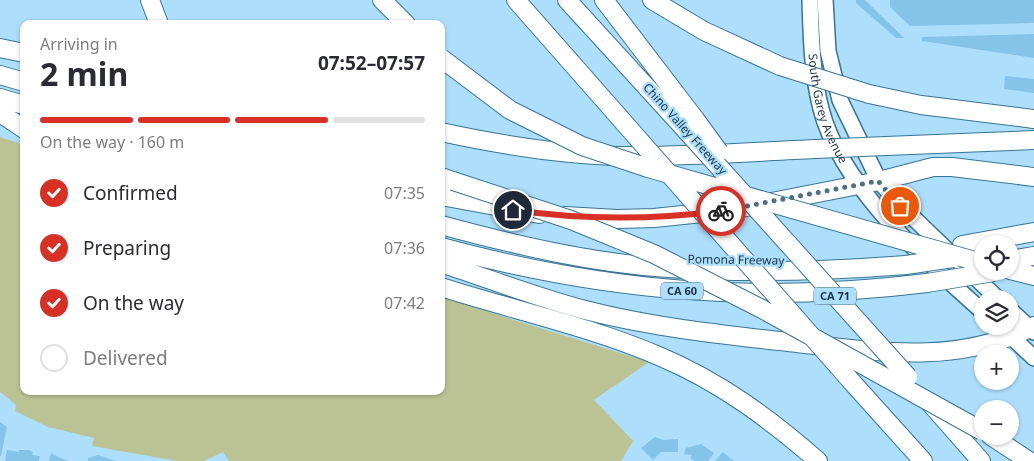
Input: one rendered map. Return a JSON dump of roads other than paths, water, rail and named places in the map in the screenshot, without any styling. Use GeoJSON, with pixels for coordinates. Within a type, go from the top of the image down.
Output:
{"type":"FeatureCollection","features":[{"type":"Feature","properties":{"kind":"highway"},"geometry":{"type":"LineString","coordinates":[[150,0],[158,20]]}},
{"type":"Feature","properties":{"kind":"highway"},"geometry":{"type":"LineString","coordinates":[[382,0],[402,20]]}},
{"type":"Feature","properties":{"kind":"highway"},"geometry":{"type":"LineString","coordinates":[[508,0],[561,51]]}},
{"type":"Feature","properties":{"kind":"highway"},"geometry":{"type":"LineString","coordinates":[[516,0],[923,461]]}},
{"type":"Feature","properties":{"kind":"highway","name":"Chino Valley Freeway"},"geometry":{"type":"LineString","coordinates":[[567,0],[689,123]]}},
{"type":"Feature","properties":{"kind":"highway"},"geometry":{"type":"LineString","coordinates":[[652,0],[704,31],[780,66],[870,94],[922,105],[1034,119]]}},
{"type":"Feature","properties":{"kind":"highway"},"geometry":{"type":"LineString","coordinates":[[608,5],[689,123]]}},
{"type":"Feature","properties":{"kind":"highway"},"geometry":{"type":"LineString","coordinates":[[0,48],[20,52]]}},
{"type":"Feature","properties":{"kind":"highway"},"geometry":{"type":"LineString","coordinates":[[445,61],[486,94],[510,110],[582,146],[648,168],[974,259]]}},
{"type":"Feature","properties":{"kind":"highway"},"geometry":{"type":"LineString","coordinates":[[0,75],[20,81]]}},
{"type":"Feature","properties":{"kind":"highway"},"geometry":{"type":"LineString","coordinates":[[0,86],[20,93]]}},
{"type":"Feature","properties":{"kind":"highway"},"geometry":{"type":"LineString","coordinates":[[0,98],[20,104]]}},
{"type":"Feature","properties":{"kind":"highway"},"geometry":{"type":"LineString","coordinates":[[0,112],[20,118]]}},
{"type":"Feature","properties":{"kind":"highway"},"geometry":{"type":"LineString","coordinates":[[0,112],[20,126]]}},
{"type":"Feature","properties":{"kind":"highway","name":"CA 71"},"geometry":{"type":"LineString","coordinates":[[689,123],[762,214],[981,461]]}},
{"type":"Feature","properties":{"kind":"highway"},"geometry":{"type":"LineString","coordinates":[[445,133],[525,148],[603,155],[676,156],[1034,140]]}},
{"type":"Feature","properties":{"kind":"highway"},"geometry":{"type":"LineString","coordinates":[[445,197],[536,214],[617,219],[683,216],[732,210],[878,181],[916,170],[942,167],[1034,177]]}},
{"type":"Feature","properties":{"kind":"highway"},"geometry":{"type":"LineString","coordinates":[[447,179],[572,220],[654,254],[778,318],[974,427]]}},
{"type":"Feature","properties":{"kind":"highway","name":"Pomona Freeway"},"geometry":{"type":"LineString","coordinates":[[445,214],[498,230],[552,241],[684,259],[815,261],[912,269],[974,264]]}},
{"type":"Feature","properties":{"kind":"highway"},"geometry":{"type":"LineString","coordinates":[[445,226],[548,251],[666,268],[742,272],[912,269]]}},
{"type":"Feature","properties":{"kind":"highway","name":"Pomona Freeway"},"geometry":{"type":"LineString","coordinates":[[1019,242],[1034,232]]}},
{"type":"Feature","properties":{"kind":"highway"},"geometry":{"type":"LineString","coordinates":[[445,237],[508,254],[570,267],[692,283],[841,282],[912,269]]}},
{"type":"Feature","properties":{"kind":"highway"},"geometry":{"type":"LineString","coordinates":[[1019,248],[1034,245]]}},
{"type":"Feature","properties":{"kind":"highway","name":"Pomona Freeway"},"geometry":{"type":"LineString","coordinates":[[445,248],[568,277],[668,290],[805,294],[881,289],[912,269],[974,264]]}},
{"type":"Feature","properties":{"kind":"highway"},"geometry":{"type":"LineString","coordinates":[[1019,258],[1034,256]]}},
{"type":"Feature","properties":{"kind":"highway"},"geometry":{"type":"LineString","coordinates":[[445,264],[585,310],[656,326],[719,336],[863,351],[920,354],[972,349],[998,335]]}},
{"type":"Feature","properties":{"kind":"highway","name":"Pomona Freeway"},"geometry":{"type":"LineString","coordinates":[[1019,264],[1034,265]]}},
{"type":"Feature","properties":{"kind":"highway"},"geometry":{"type":"LineString","coordinates":[[1019,272],[1034,276]]}},
{"type":"Feature","properties":{"kind":"highway"},"geometry":{"type":"LineString","coordinates":[[445,287],[607,337],[662,357],[741,400],[782,429],[818,461]]}},
{"type":"Feature","properties":{"kind":"highway"},"geometry":{"type":"LineString","coordinates":[[1019,330],[1033,329]]}},
{"type":"Feature","properties":{"kind":"highway"},"geometry":{"type":"LineString","coordinates":[[872,405],[908,461]]}},
{"type":"Feature","properties":{"kind":"highway"},"geometry":{"type":"LineString","coordinates":[[1005,445],[1029,461]]}},
{"type":"Feature","properties":{"kind":"main road","name":"South Garey Avenue"},"geometry":{"type":"LineString","coordinates":[[810,0],[813,67],[821,111],[842,159],[859,185],[934,267],[974,303]]}},
{"type":"Feature","properties":{"kind":"main road","name":"South Garey Avenue"},"geometry":{"type":"LineString","coordinates":[[825,0],[828,51],[840,100],[878,181],[900,206],[989,290]]}},
{"type":"Feature","properties":{"kind":"main road"},"geometry":{"type":"LineString","coordinates":[[1019,317],[1033,329]]}},
{"type":"Feature","properties":{"kind":"main road"},"geometry":{"type":"LineString","coordinates":[[1010,335],[1034,358]]}}]}
